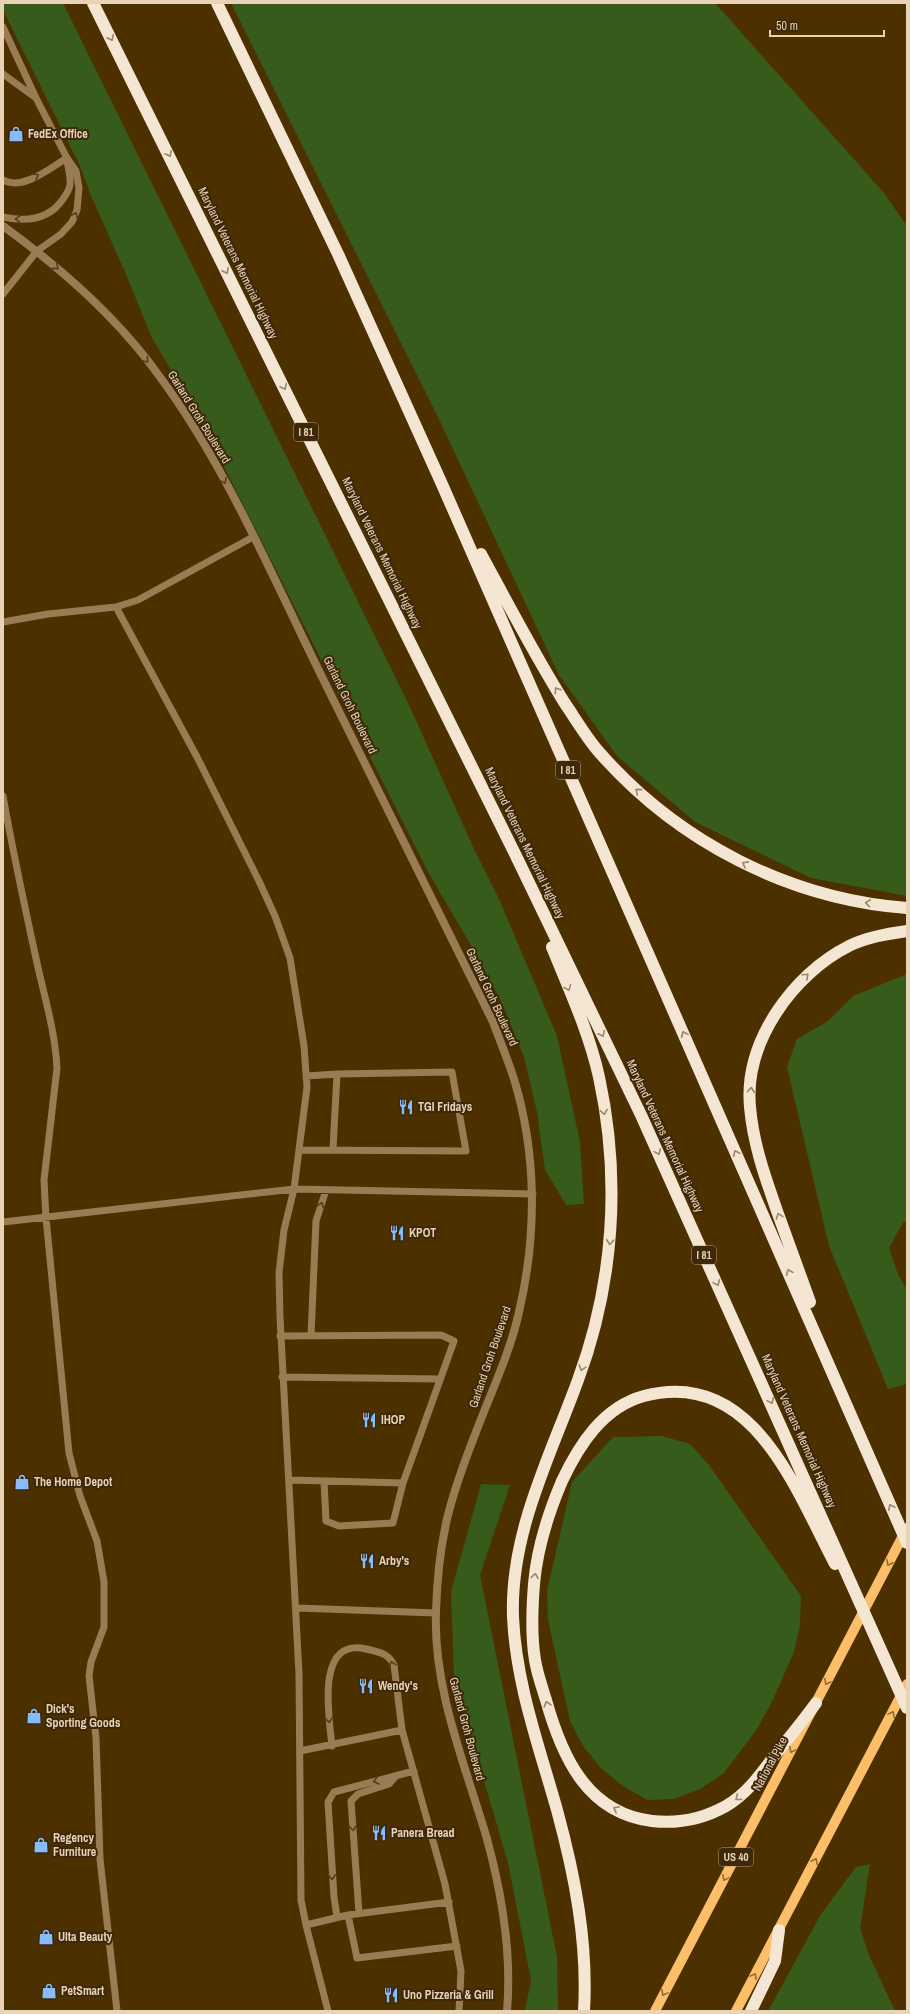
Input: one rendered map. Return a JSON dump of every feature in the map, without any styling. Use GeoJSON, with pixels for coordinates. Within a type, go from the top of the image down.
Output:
{"type":"FeatureCollection","features":[{"type":"Feature","properties":{"kind":"highway","name":"Maryland Veterans Memorial Highway"},"geometry":{"type":"LineString","coordinates":[[94,3],[518,860],[641,1115],[907,1708]]}},
{"type":"Feature","properties":{"kind":"highway","name":"I 81"},"geometry":{"type":"LineString","coordinates":[[218,3],[338,254],[441,482],[907,1542]]}},
{"type":"Feature","properties":{"kind":"highway"},"geometry":{"type":"LineString","coordinates":[[441,482],[545,672],[598,751],[630,784],[660,810],[709,844],[757,870],[807,890],[853,901],[907,908]]}},
{"type":"Feature","properties":{"kind":"highway"},"geometry":{"type":"LineString","coordinates":[[518,860],[586,1034],[598,1076],[610,1152],[612,1198],[609,1247],[603,1292],[594,1332],[579,1379],[532,1500],[520,1539],[514,1578],[513,1616],[517,1663],[530,1720],[572,1868],[580,1921],[585,1971],[584,2011]]}},
{"type":"Feature","properties":{"kind":"highway"},"geometry":{"type":"LineString","coordinates":[[844,1398],[761,1166],[750,1105],[752,1072],[761,1041],[776,1013],[792,989],[816,966],[849,946],[880,935],[907,931]]}},
{"type":"Feature","properties":{"kind":"highway"},"geometry":{"type":"LineString","coordinates":[[816,1703],[749,1789],[728,1806],[705,1816],[683,1822],[660,1822],[635,1819],[611,1807],[589,1790],[569,1764],[551,1719],[535,1661],[533,1619],[534,1582],[540,1544],[550,1508],[571,1461],[591,1431],[612,1411],[634,1399],[656,1393],[682,1392],[704,1396],[726,1404],[746,1418],[765,1440],[785,1469],[883,1653]]}},
{"type":"Feature","properties":{"kind":"highway"},"geometry":{"type":"LineString","coordinates":[[751,2011],[775,1960],[779,1930]]}},
{"type":"Feature","properties":{"kind":"main road","name":"National Pike"},"geometry":{"type":"LineString","coordinates":[[655,2011],[907,1528]]}},
{"type":"Feature","properties":{"kind":"main road"},"geometry":{"type":"LineString","coordinates":[[736,2011],[907,1684]]}},
{"type":"Feature","properties":{"kind":"street","name":"Garland Groh Boulevard"},"geometry":{"type":"LineString","coordinates":[[3,226],[37,251],[124,333],[159,376],[206,446],[253,537],[493,1022],[514,1079],[527,1135],[533,1194],[532,1235],[519,1313],[506,1355],[458,1482],[447,1520],[440,1562],[436,1613],[438,1660],[446,1704],[487,1841],[502,1906],[507,1950],[507,2011]]}},
{"type":"Feature","properties":{"kind":"lane"},"geometry":{"type":"LineString","coordinates":[[3,27],[36,98],[67,158],[76,171],[80,188],[77,210],[72,222],[61,234],[37,251],[3,294]]}},
{"type":"Feature","properties":{"kind":"lane"},"geometry":{"type":"LineString","coordinates":[[3,74],[36,98]]}},
{"type":"Feature","properties":{"kind":"lane"},"geometry":{"type":"LineString","coordinates":[[3,180],[18,183],[32,178],[67,158]]}},
{"type":"Feature","properties":{"kind":"lane"},"geometry":{"type":"LineString","coordinates":[[3,217],[17,220],[33,219],[45,216],[55,210],[70,186],[67,158]]}},
{"type":"Feature","properties":{"kind":"lane"},"geometry":{"type":"LineString","coordinates":[[3,622],[48,614],[116,607],[138,600],[253,537]]}},
{"type":"Feature","properties":{"kind":"lane"},"geometry":{"type":"LineString","coordinates":[[116,607],[197,757],[275,916],[290,958],[304,1046],[307,1087],[294,1189],[284,1230],[279,1273],[280,1336],[296,1608],[302,1900],[306,1925],[328,2011]]}},
{"type":"Feature","properties":{"kind":"lane"},"geometry":{"type":"LineString","coordinates":[[3,796],[33,944],[48,1005],[56,1052],[57,1068],[44,1180],[46,1218],[69,1454],[80,1496],[97,1541],[104,1582],[104,1626],[91,1662],[89,1676],[96,1738],[100,1859],[117,2011]]}},
{"type":"Feature","properties":{"kind":"lane"},"geometry":{"type":"LineString","coordinates":[[299,1150],[333,1149],[466,1151],[452,1072],[306,1076]]}},
{"type":"Feature","properties":{"kind":"lane"},"geometry":{"type":"LineString","coordinates":[[333,1149],[337,1074]]}},
{"type":"Feature","properties":{"kind":"lane"},"geometry":{"type":"LineString","coordinates":[[3,1222],[294,1189],[533,1194]]}},
{"type":"Feature","properties":{"kind":"lane"},"geometry":{"type":"LineString","coordinates":[[311,1336],[316,1221],[326,1190]]}},
{"type":"Feature","properties":{"kind":"lane"},"geometry":{"type":"LineString","coordinates":[[280,1336],[441,1335],[454,1341],[403,1483],[393,1523],[339,1526],[326,1521],[324,1481]]}},
{"type":"Feature","properties":{"kind":"lane"},"geometry":{"type":"LineString","coordinates":[[282,1377],[440,1379]]}},
{"type":"Feature","properties":{"kind":"lane"},"geometry":{"type":"LineString","coordinates":[[289,1480],[403,1483]]}},
{"type":"Feature","properties":{"kind":"lane"},"geometry":{"type":"LineString","coordinates":[[296,1608],[436,1613]]}},
{"type":"Feature","properties":{"kind":"lane"},"geometry":{"type":"LineString","coordinates":[[332,1746],[328,1715],[329,1672],[336,1656],[348,1649],[360,1648],[383,1653],[391,1658],[394,1665],[402,1730],[449,1902],[461,1971],[459,2011]]}},
{"type":"Feature","properties":{"kind":"lane"},"geometry":{"type":"LineString","coordinates":[[300,1751],[332,1746],[402,1730]]}},
{"type":"Feature","properties":{"kind":"lane"},"geometry":{"type":"LineString","coordinates":[[336,1918],[328,1802],[334,1792],[414,1771]]}},
{"type":"Feature","properties":{"kind":"lane"},"geometry":{"type":"LineString","coordinates":[[359,1913],[351,1802],[358,1794],[389,1784],[396,1776]]}},
{"type":"Feature","properties":{"kind":"lane"},"geometry":{"type":"LineString","coordinates":[[306,1925],[359,1913],[449,1902]]}},
{"type":"Feature","properties":{"kind":"lane"},"geometry":{"type":"LineString","coordinates":[[348,1915],[357,1958],[457,1946]]}},
{"type":"Feature","properties":{"kind":"green space"},"geometry":{"type":"Polygon","coordinates":[[[3,3],[63,3],[409,705],[475,851],[499,899],[557,1036],[580,1142],[584,1204],[566,1205],[545,1170],[537,1112],[524,1057],[502,1003],[472,947],[428,872],[198,415],[152,338],[92,198],[80,166],[3,10],[3,3]]]}},
{"type":"Feature","properties":{"kind":"green space"},"geometry":{"type":"Polygon","coordinates":[[[231,3],[715,3],[884,193],[907,226],[907,896],[811,878],[695,822],[617,756],[559,675],[437,415],[231,3]]]}},
{"type":"Feature","properties":{"kind":"green space"},"geometry":{"type":"Polygon","coordinates":[[[907,974],[907,1220],[902,1224],[889,1248],[898,1274],[907,1290],[907,1384],[888,1389],[829,1246],[787,1067],[797,1039],[828,1021],[853,996],[907,974]]]}},
{"type":"Feature","properties":{"kind":"green space"},"geometry":{"type":"Polygon","coordinates":[[[662,1436],[690,1444],[709,1465],[801,1596],[800,1625],[794,1652],[771,1704],[757,1729],[724,1773],[700,1789],[674,1799],[647,1800],[623,1786],[601,1768],[583,1746],[570,1721],[548,1620],[547,1591],[572,1482],[613,1437],[662,1436]]]}},
{"type":"Feature","properties":{"kind":"green space"},"geometry":{"type":"Polygon","coordinates":[[[481,1484],[510,1485],[480,1575],[557,1957],[558,2011],[525,2011],[531,1980],[508,1863],[454,1678],[451,1592],[481,1484]]]}},
{"type":"Feature","properties":{"kind":"green space"},"geometry":{"type":"Polygon","coordinates":[[[870,1864],[860,1928],[869,1955],[895,2011],[768,2011],[821,1914],[856,1867],[870,1864]]]}},
{"type":"Feature","properties":{"kind":"place","name":"FedEx Office"},"geometry":{"type":"Point","coordinates":[16,134]}},
{"type":"Feature","properties":{"kind":"place","name":"TGI Fridays"},"geometry":{"type":"Point","coordinates":[406,1107]}},
{"type":"Feature","properties":{"kind":"place","name":"KPOT"},"geometry":{"type":"Point","coordinates":[397,1233]}},
{"type":"Feature","properties":{"kind":"place","name":"IHOP"},"geometry":{"type":"Point","coordinates":[369,1420]}},
{"type":"Feature","properties":{"kind":"place","name":"The Home Depot"},"geometry":{"type":"Point","coordinates":[22,1482]}},
{"type":"Feature","properties":{"kind":"place","name":"Arby's"},"geometry":{"type":"Point","coordinates":[367,1561]}},
{"type":"Feature","properties":{"kind":"place","name":"Wendy's"},"geometry":{"type":"Point","coordinates":[366,1686]}},
{"type":"Feature","properties":{"kind":"place","name":"Dick's Sporting Goods"},"geometry":{"type":"Point","coordinates":[34,1716]}},
{"type":"Feature","properties":{"kind":"place","name":"Panera Bread"},"geometry":{"type":"Point","coordinates":[379,1833]}},
{"type":"Feature","properties":{"kind":"place","name":"Regency Furniture"},"geometry":{"type":"Point","coordinates":[41,1845]}},
{"type":"Feature","properties":{"kind":"place","name":"Ulta Beauty"},"geometry":{"type":"Point","coordinates":[46,1937]}},
{"type":"Feature","properties":{"kind":"place","name":"PetSmart"},"geometry":{"type":"Point","coordinates":[49,1991]}},
{"type":"Feature","properties":{"kind":"place","name":"Uno Pizzeria & Grill"},"geometry":{"type":"Point","coordinates":[391,1995]}}]}
